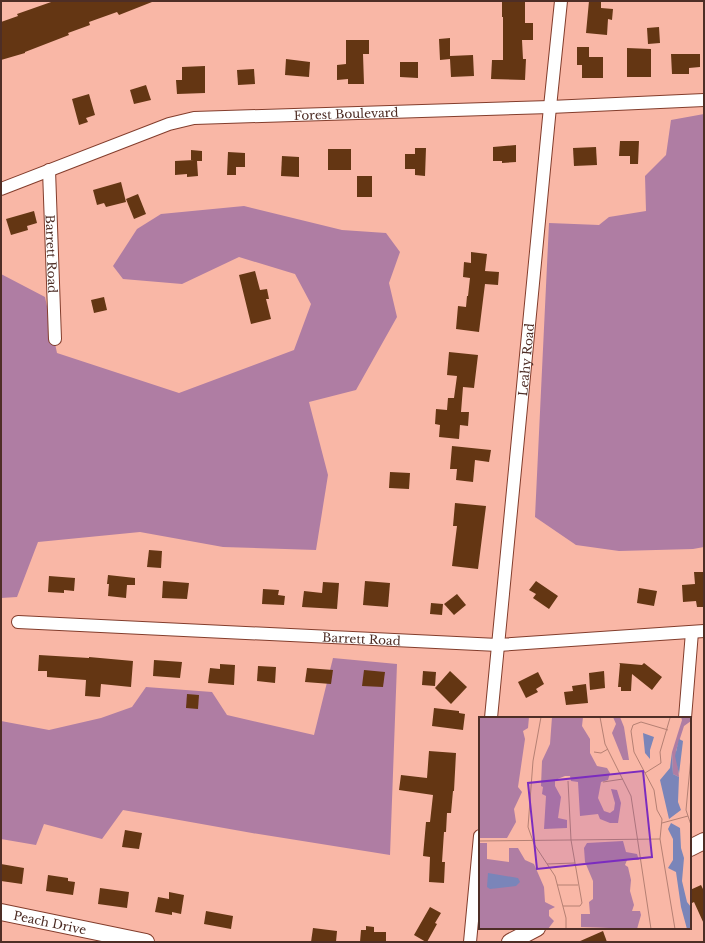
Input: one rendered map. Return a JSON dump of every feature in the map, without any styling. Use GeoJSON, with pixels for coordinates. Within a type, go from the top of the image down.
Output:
{"type":"FeatureCollection","features":[{"type":"Feature","properties":{"kind":"main road"},"geometry":{"type":"LineString","coordinates":[[691,848],[704,841]]}},
{"type":"Feature","properties":{"kind":"main road","name":"Peach Drive"},"geometry":{"type":"LineString","coordinates":[[1,912],[146,942]]}},
{"type":"Feature","properties":{"kind":"main road"},"geometry":{"type":"LineString","coordinates":[[510,942],[535,929]]}},
{"type":"Feature","properties":{"kind":"street","name":"Leahy Road"},"geometry":{"type":"LineString","coordinates":[[491,717],[561,1]]}},
{"type":"Feature","properties":{"kind":"street","name":"Forest Boulevard"},"geometry":{"type":"LineString","coordinates":[[1,189],[169,124],[194,118],[550,107],[704,100]]}},
{"type":"Feature","properties":{"kind":"street","name":"Barrett Road"},"geometry":{"type":"LineString","coordinates":[[49,170],[55,339]]}},
{"type":"Feature","properties":{"kind":"street","name":"Barrett Road"},"geometry":{"type":"LineString","coordinates":[[18,622],[498,645],[698,631]]}},
{"type":"Feature","properties":{"kind":"street"},"geometry":{"type":"LineString","coordinates":[[685,717],[698,631]]}},
{"type":"Feature","properties":{"kind":"street"},"geometry":{"type":"LineString","coordinates":[[470,942],[479,847]]}},
{"type":"Feature","properties":{"kind":"shaded area"},"geometry":{"type":"Polygon","coordinates":[[[704,114],[704,547],[693,549],[619,551],[576,545],[535,517],[549,223],[599,225],[609,217],[646,211],[645,176],[666,155],[671,120],[704,114]]]}},
{"type":"Feature","properties":{"kind":"shaded area"},"geometry":{"type":"Polygon","coordinates":[[[244,206],[342,230],[386,233],[400,252],[389,283],[397,317],[356,390],[309,402],[328,475],[316,550],[223,547],[140,532],[38,542],[17,597],[1,598],[1,274],[45,297],[57,353],[179,393],[294,350],[311,304],[295,274],[239,257],[182,284],[123,279],[113,266],[137,229],[161,214],[244,206]]]}},
{"type":"Feature","properties":{"kind":"shaded area"},"geometry":{"type":"Polygon","coordinates":[[[333,658],[397,664],[390,855],[252,833],[123,810],[102,839],[44,824],[36,845],[1,839],[1,721],[49,730],[101,718],[132,707],[146,687],[212,692],[227,715],[314,735],[333,658]]]}},
{"type":"Feature","properties":{"kind":"building"},"geometry":{"type":"Polygon","coordinates":[[[54,1],[152,2],[119,15],[117,12],[89,22],[90,25],[68,33],[69,35],[25,53],[1,60],[1,22],[18,16],[17,14],[54,1]]]}},
{"type":"Feature","properties":{"kind":"building"},"geometry":{"type":"Polygon","coordinates":[[[502,1],[525,1],[525,23],[533,23],[533,40],[522,40],[523,59],[526,59],[525,80],[491,79],[492,60],[503,60],[502,1]]]}},
{"type":"Feature","properties":{"kind":"building"},"geometry":{"type":"Polygon","coordinates":[[[589,1],[601,1],[601,8],[613,9],[612,20],[608,19],[607,35],[586,33],[589,1]]]}},
{"type":"Feature","properties":{"kind":"building"},"geometry":{"type":"Polygon","coordinates":[[[659,27],[660,43],[648,44],[647,28],[659,27]]]}},
{"type":"Feature","properties":{"kind":"building"},"geometry":{"type":"Polygon","coordinates":[[[450,38],[450,56],[473,55],[474,76],[451,77],[450,59],[440,60],[439,39],[450,38]]]}},
{"type":"Feature","properties":{"kind":"building"},"geometry":{"type":"Polygon","coordinates":[[[346,40],[369,40],[369,54],[363,54],[364,84],[348,84],[348,79],[337,80],[337,65],[346,64],[346,40]]]}},
{"type":"Feature","properties":{"kind":"building"},"geometry":{"type":"Polygon","coordinates":[[[577,47],[589,47],[589,57],[603,57],[603,78],[582,78],[582,65],[577,65],[577,47]]]}},
{"type":"Feature","properties":{"kind":"building"},"geometry":{"type":"Polygon","coordinates":[[[627,48],[651,49],[651,77],[627,77],[627,48]]]}},
{"type":"Feature","properties":{"kind":"building"},"geometry":{"type":"Polygon","coordinates":[[[671,54],[700,54],[700,67],[689,68],[689,74],[672,74],[671,54]]]}},
{"type":"Feature","properties":{"kind":"building"},"geometry":{"type":"Polygon","coordinates":[[[286,59],[310,62],[309,77],[285,75],[286,59]]]}},
{"type":"Feature","properties":{"kind":"building"},"geometry":{"type":"Polygon","coordinates":[[[400,62],[418,62],[418,78],[400,77],[400,62]]]}},
{"type":"Feature","properties":{"kind":"building"},"geometry":{"type":"Polygon","coordinates":[[[205,66],[205,93],[177,94],[176,80],[182,80],[182,67],[205,66]]]}},
{"type":"Feature","properties":{"kind":"building"},"geometry":{"type":"Polygon","coordinates":[[[254,69],[255,84],[238,85],[237,70],[254,69]]]}},
{"type":"Feature","properties":{"kind":"building"},"geometry":{"type":"Polygon","coordinates":[[[146,85],[151,100],[134,104],[130,90],[146,85]]]}},
{"type":"Feature","properties":{"kind":"building"},"geometry":{"type":"Polygon","coordinates":[[[89,94],[95,115],[86,118],[88,122],[79,125],[72,99],[89,94]]]}},
{"type":"Feature","properties":{"kind":"building"},"geometry":{"type":"Polygon","coordinates":[[[620,141],[639,141],[638,164],[630,164],[630,156],[619,156],[620,141]]]}},
{"type":"Feature","properties":{"kind":"building"},"geometry":{"type":"Polygon","coordinates":[[[516,145],[516,162],[502,163],[502,161],[493,161],[493,147],[516,145]]]}},
{"type":"Feature","properties":{"kind":"building"},"geometry":{"type":"Polygon","coordinates":[[[596,147],[597,165],[574,166],[573,148],[596,147]]]}},
{"type":"Feature","properties":{"kind":"building"},"geometry":{"type":"Polygon","coordinates":[[[415,148],[426,148],[425,176],[415,175],[415,169],[405,169],[405,154],[415,154],[415,148]]]}},
{"type":"Feature","properties":{"kind":"building"},"geometry":{"type":"Polygon","coordinates":[[[328,149],[351,149],[351,170],[328,170],[328,149]]]}},
{"type":"Feature","properties":{"kind":"building"},"geometry":{"type":"Polygon","coordinates":[[[191,150],[202,151],[202,161],[197,161],[198,176],[187,177],[187,174],[175,175],[175,161],[194,160],[191,160],[191,150]]]}},
{"type":"Feature","properties":{"kind":"building"},"geometry":{"type":"Polygon","coordinates":[[[228,152],[245,153],[245,167],[236,167],[236,175],[227,175],[228,152]]]}},
{"type":"Feature","properties":{"kind":"building"},"geometry":{"type":"Polygon","coordinates":[[[282,156],[299,157],[299,177],[281,176],[282,156]]]}},
{"type":"Feature","properties":{"kind":"building"},"geometry":{"type":"Polygon","coordinates":[[[357,176],[372,176],[372,197],[357,197],[357,176]]]}},
{"type":"Feature","properties":{"kind":"building"},"geometry":{"type":"Polygon","coordinates":[[[121,182],[126,202],[106,207],[104,203],[97,205],[93,190],[121,182]]]}},
{"type":"Feature","properties":{"kind":"building"},"geometry":{"type":"Polygon","coordinates":[[[138,194],[146,214],[134,219],[126,199],[138,194]]]}},
{"type":"Feature","properties":{"kind":"building"},"geometry":{"type":"Polygon","coordinates":[[[34,211],[37,223],[27,226],[28,230],[11,235],[6,219],[34,211]]]}},
{"type":"Feature","properties":{"kind":"building"},"geometry":{"type":"Polygon","coordinates":[[[471,252],[487,254],[485,271],[499,272],[498,285],[485,284],[479,332],[456,329],[458,306],[466,307],[470,278],[463,277],[464,262],[471,263],[471,252]]]}},
{"type":"Feature","properties":{"kind":"building"},"geometry":{"type":"Polygon","coordinates":[[[255,271],[260,290],[267,289],[269,299],[266,299],[271,319],[251,324],[239,275],[255,271]]]}},
{"type":"Feature","properties":{"kind":"building"},"geometry":{"type":"Polygon","coordinates":[[[104,297],[107,310],[94,313],[91,300],[104,297]]]}},
{"type":"Feature","properties":{"kind":"building"},"geometry":{"type":"Polygon","coordinates":[[[449,352],[478,355],[474,388],[463,387],[461,412],[469,412],[468,426],[460,425],[459,439],[439,437],[440,425],[435,424],[436,409],[447,410],[448,398],[454,398],[457,376],[447,375],[449,352]]]}},
{"type":"Feature","properties":{"kind":"building"},"geometry":{"type":"Polygon","coordinates":[[[452,446],[491,450],[489,462],[475,460],[473,482],[456,480],[457,469],[450,469],[452,446]]]}},
{"type":"Feature","properties":{"kind":"building"},"geometry":{"type":"Polygon","coordinates":[[[390,472],[410,473],[409,489],[389,488],[390,472]]]}},
{"type":"Feature","properties":{"kind":"building"},"geometry":{"type":"Polygon","coordinates":[[[455,503],[486,506],[478,569],[452,566],[457,526],[453,526],[455,503]]]}},
{"type":"Feature","properties":{"kind":"building"},"geometry":{"type":"Polygon","coordinates":[[[149,550],[162,551],[161,568],[147,567],[149,550]]]}},
{"type":"Feature","properties":{"kind":"building"},"geometry":{"type":"Polygon","coordinates":[[[694,572],[704,572],[704,607],[697,607],[696,601],[683,602],[682,585],[695,584],[694,572]]]}},
{"type":"Feature","properties":{"kind":"building"},"geometry":{"type":"Polygon","coordinates":[[[108,575],[135,578],[135,585],[127,585],[126,598],[108,596],[108,575]]]}},
{"type":"Feature","properties":{"kind":"building"},"geometry":{"type":"Polygon","coordinates":[[[49,576],[75,578],[74,591],[64,590],[64,593],[48,592],[49,576]]]}},
{"type":"Feature","properties":{"kind":"building"},"geometry":{"type":"Polygon","coordinates":[[[163,581],[189,583],[187,599],[162,598],[163,581]]]}},
{"type":"Feature","properties":{"kind":"building"},"geometry":{"type":"Polygon","coordinates":[[[365,581],[390,583],[388,607],[363,605],[365,581]]]}},
{"type":"Feature","properties":{"kind":"building"},"geometry":{"type":"Polygon","coordinates":[[[536,581],[558,596],[549,609],[533,598],[536,594],[529,590],[536,581]]]}},
{"type":"Feature","properties":{"kind":"building"},"geometry":{"type":"Polygon","coordinates":[[[323,582],[339,583],[337,609],[302,607],[304,591],[322,593],[323,582]]]}},
{"type":"Feature","properties":{"kind":"building"},"geometry":{"type":"Polygon","coordinates":[[[639,588],[657,591],[654,606],[637,603],[639,588]]]}},
{"type":"Feature","properties":{"kind":"building"},"geometry":{"type":"Polygon","coordinates":[[[263,589],[279,590],[278,595],[285,596],[284,605],[262,604],[263,589]]]}},
{"type":"Feature","properties":{"kind":"building"},"geometry":{"type":"Polygon","coordinates":[[[457,594],[466,605],[454,615],[444,604],[457,594]]]}},
{"type":"Feature","properties":{"kind":"building"},"geometry":{"type":"Polygon","coordinates":[[[431,603],[443,604],[442,615],[430,614],[431,603]]]}},
{"type":"Feature","properties":{"kind":"building"},"geometry":{"type":"Polygon","coordinates":[[[39,655],[133,661],[131,687],[101,684],[100,697],[85,696],[86,680],[47,677],[47,671],[38,671],[39,655]]]}},
{"type":"Feature","properties":{"kind":"building"},"geometry":{"type":"Polygon","coordinates":[[[154,660],[182,662],[180,678],[153,676],[154,660]]]}},
{"type":"Feature","properties":{"kind":"building"},"geometry":{"type":"Polygon","coordinates":[[[619,663],[642,665],[644,663],[662,677],[652,690],[632,674],[631,691],[621,691],[621,687],[618,687],[619,663]]]}},
{"type":"Feature","properties":{"kind":"building"},"geometry":{"type":"Polygon","coordinates":[[[220,664],[235,665],[234,685],[208,683],[210,668],[220,669],[220,664]]]}},
{"type":"Feature","properties":{"kind":"building"},"geometry":{"type":"Polygon","coordinates":[[[258,666],[276,667],[275,683],[257,681],[258,666]]]}},
{"type":"Feature","properties":{"kind":"building"},"geometry":{"type":"Polygon","coordinates":[[[307,668],[333,670],[331,684],[305,682],[307,668]]]}},
{"type":"Feature","properties":{"kind":"building"},"geometry":{"type":"Polygon","coordinates":[[[364,670],[385,672],[383,687],[362,686],[364,670]]]}},
{"type":"Feature","properties":{"kind":"building"},"geometry":{"type":"Polygon","coordinates":[[[423,671],[436,672],[435,686],[422,685],[423,671]]]}},
{"type":"Feature","properties":{"kind":"building"},"geometry":{"type":"Polygon","coordinates":[[[450,671],[467,687],[451,704],[435,688],[450,671]]]}},
{"type":"Feature","properties":{"kind":"building"},"geometry":{"type":"Polygon","coordinates":[[[604,671],[605,688],[590,690],[589,673],[604,671]]]}},
{"type":"Feature","properties":{"kind":"building"},"geometry":{"type":"Polygon","coordinates":[[[538,672],[544,684],[536,689],[538,692],[526,698],[518,682],[538,672]]]}},
{"type":"Feature","properties":{"kind":"building"},"geometry":{"type":"Polygon","coordinates":[[[586,684],[588,703],[566,705],[564,692],[573,691],[572,686],[586,684]]]}},
{"type":"Feature","properties":{"kind":"building"},"geometry":{"type":"Polygon","coordinates":[[[187,694],[199,695],[198,709],[186,708],[187,694]]]}},
{"type":"Feature","properties":{"kind":"building"},"geometry":{"type":"Polygon","coordinates":[[[434,708],[459,711],[459,713],[465,714],[463,730],[432,726],[434,708]]]}},
{"type":"Feature","properties":{"kind":"building"},"geometry":{"type":"Polygon","coordinates":[[[429,751],[456,753],[451,813],[447,813],[446,832],[444,832],[442,862],[445,862],[444,883],[429,882],[430,857],[423,856],[426,822],[430,822],[433,795],[399,790],[401,775],[427,778],[429,751]]]}},
{"type":"Feature","properties":{"kind":"building"},"geometry":{"type":"Polygon","coordinates":[[[125,830],[142,833],[139,849],[122,847],[125,830]]]}},
{"type":"Feature","properties":{"kind":"building"},"geometry":{"type":"Polygon","coordinates":[[[1,864],[24,868],[22,884],[1,881],[1,864]]]}},
{"type":"Feature","properties":{"kind":"building"},"geometry":{"type":"Polygon","coordinates":[[[48,875],[68,878],[68,881],[75,882],[73,895],[46,891],[48,875]]]}},
{"type":"Feature","properties":{"kind":"building"},"geometry":{"type":"Polygon","coordinates":[[[701,885],[704,891],[704,924],[694,902],[691,904],[691,890],[701,885]]]}},
{"type":"Feature","properties":{"kind":"building"},"geometry":{"type":"Polygon","coordinates":[[[100,888],[129,892],[127,908],[98,904],[100,888]]]}},
{"type":"Feature","properties":{"kind":"building"},"geometry":{"type":"Polygon","coordinates":[[[169,892],[184,895],[181,914],[172,912],[172,915],[155,912],[158,897],[169,899],[169,892]]]}},
{"type":"Feature","properties":{"kind":"building"},"geometry":{"type":"Polygon","coordinates":[[[430,907],[441,913],[435,923],[437,924],[426,942],[414,935],[430,907]]]}},
{"type":"Feature","properties":{"kind":"building"},"geometry":{"type":"Polygon","coordinates":[[[206,911],[233,916],[231,929],[204,924],[206,911]]]}},
{"type":"Feature","properties":{"kind":"building"},"geometry":{"type":"Polygon","coordinates":[[[366,926],[374,927],[374,932],[386,932],[386,942],[360,942],[361,930],[366,930],[366,926]]]}},
{"type":"Feature","properties":{"kind":"building"},"geometry":{"type":"Polygon","coordinates":[[[313,928],[337,931],[336,942],[311,942],[313,928]]]}},
{"type":"Feature","properties":{"kind":"building"},"geometry":{"type":"Polygon","coordinates":[[[603,931],[607,942],[578,942],[603,931]]]}}]}
